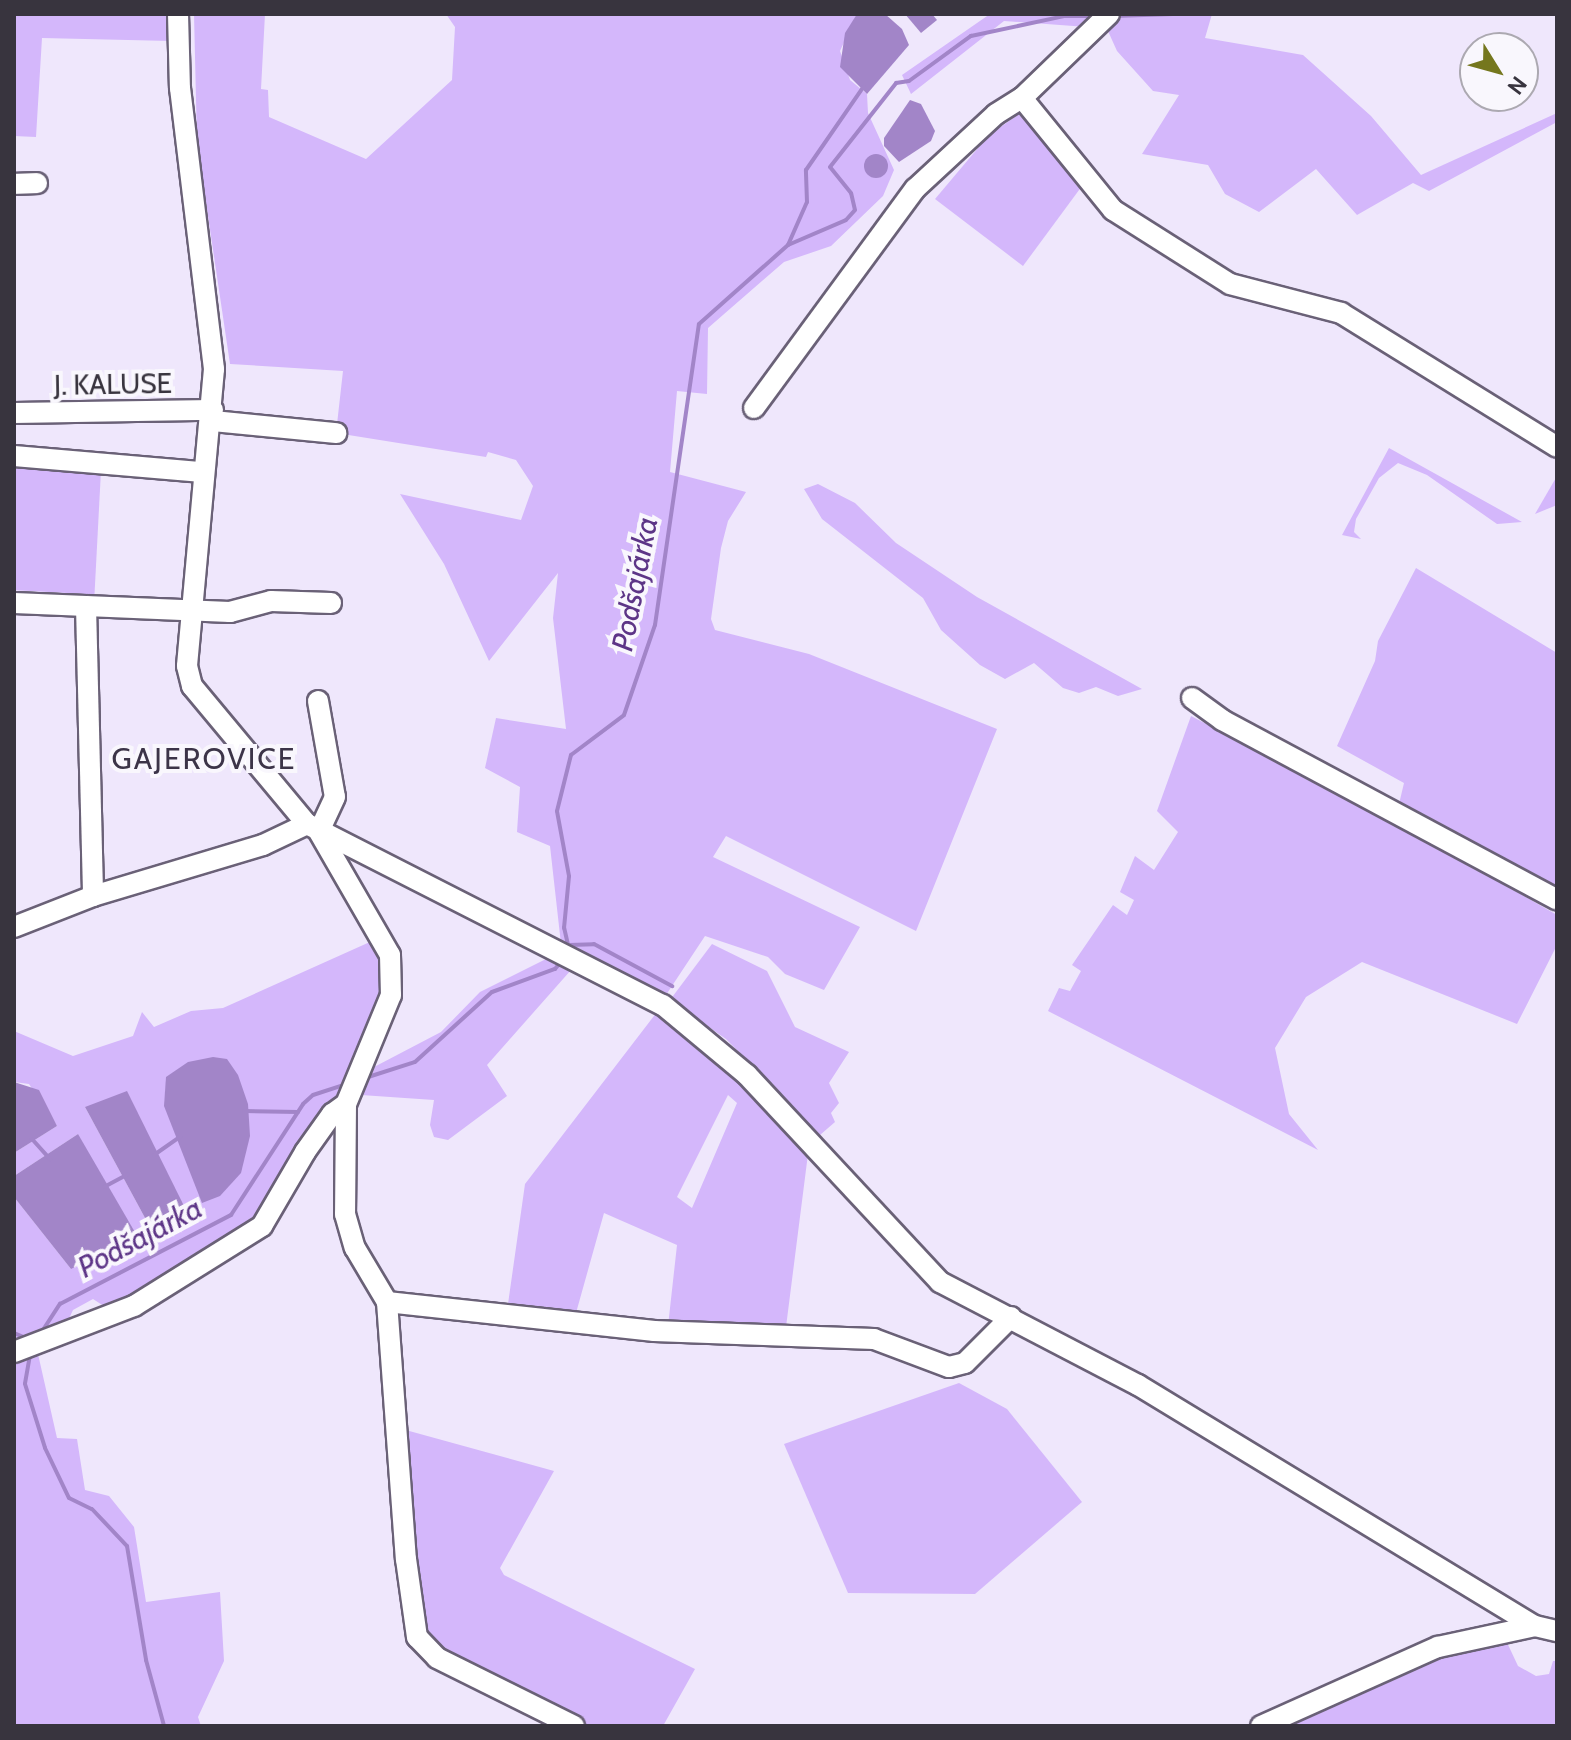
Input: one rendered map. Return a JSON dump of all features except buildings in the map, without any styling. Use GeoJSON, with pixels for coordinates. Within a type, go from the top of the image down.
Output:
{"type":"FeatureCollection","features":[{"type":"Feature","properties":{"kind":"street"},"geometry":{"type":"LineString","coordinates":[[178,14],[180,88],[214,369],[213,416],[202,472],[194,607],[187,666],[192,686],[313,828],[390,955],[391,995],[346,1104],[345,1214],[355,1248],[387,1302],[406,1559],[417,1637],[437,1658],[574,1726]]}},
{"type":"Feature","properties":{"kind":"street"},"geometry":{"type":"LineString","coordinates":[[754,408],[915,189],[996,114],[1022,98],[1106,18]]}},
{"type":"Feature","properties":{"kind":"street"},"geometry":{"type":"LineString","coordinates":[[1022,98],[1113,210],[1230,284],[1341,313],[1557,447]]}},
{"type":"Feature","properties":{"kind":"street"},"geometry":{"type":"LineString","coordinates":[[14,184],[37,183]]}},
{"type":"Feature","properties":{"kind":"street","name":"J. KALUSE"},"geometry":{"type":"LineString","coordinates":[[14,413],[213,416],[336,433]]}},
{"type":"Feature","properties":{"kind":"street"},"geometry":{"type":"LineString","coordinates":[[14,456],[202,472]]}},
{"type":"Feature","properties":{"kind":"street"},"geometry":{"type":"LineString","coordinates":[[14,603],[194,607],[230,612],[260,602],[331,603]]}},
{"type":"Feature","properties":{"kind":"street"},"geometry":{"type":"LineString","coordinates":[[86,606],[93,896]]}},
{"type":"Feature","properties":{"kind":"street"},"geometry":{"type":"LineString","coordinates":[[1192,698],[1222,720],[1557,900]]}},
{"type":"Feature","properties":{"kind":"street"},"geometry":{"type":"LineString","coordinates":[[14,927],[93,896],[313,828],[335,797],[318,701]]}},
{"type":"Feature","properties":{"kind":"street"},"geometry":{"type":"LineString","coordinates":[[313,828],[649,996],[715,1045],[925,1269],[956,1292],[1011,1317],[1242,1445],[1535,1626],[1557,1631]]}},
{"type":"Feature","properties":{"kind":"street"},"geometry":{"type":"LineString","coordinates":[[14,1352],[134,1306],[262,1226],[305,1152],[332,1114],[346,1104]]}},
{"type":"Feature","properties":{"kind":"street"},"geometry":{"type":"LineString","coordinates":[[387,1302],[654,1331],[874,1339],[949,1367],[965,1363],[1011,1317]]}},
{"type":"Feature","properties":{"kind":"street"},"geometry":{"type":"LineString","coordinates":[[1261,1726],[1438,1647],[1535,1626]]}},
{"type":"Feature","properties":{"kind":"shaded area"},"geometry":{"type":"Polygon","coordinates":[[[14,14],[171,14],[171,41],[42,38],[36,137],[14,136],[14,14]]]}},
{"type":"Feature","properties":{"kind":"shaded area"},"geometry":{"type":"Polygon","coordinates":[[[194,14],[265,14],[261,89],[268,90],[269,117],[366,159],[452,80],[455,27],[446,14],[857,14],[840,51],[850,80],[867,94],[868,113],[894,170],[883,196],[831,246],[784,262],[708,328],[707,394],[677,391],[670,472],[746,492],[728,521],[721,548],[711,619],[715,630],[809,654],[997,729],[916,931],[726,836],[713,857],[860,927],[824,990],[785,974],[768,957],[705,936],[666,995],[561,944],[550,846],[517,832],[520,787],[485,768],[496,718],[566,729],[553,618],[558,573],[489,661],[444,564],[400,494],[521,520],[533,486],[516,460],[488,452],[486,457],[336,433],[343,371],[230,364],[197,142],[194,14]]]}},
{"type":"Feature","properties":{"kind":"shaded area"},"geometry":{"type":"Polygon","coordinates":[[[857,14],[885,14],[902,29],[909,45],[867,94],[840,67],[845,33],[857,14]]]}},
{"type":"Feature","properties":{"kind":"shaded area"},"geometry":{"type":"Polygon","coordinates":[[[905,14],[932,14],[937,20],[921,33],[905,14]]]}},
{"type":"Feature","properties":{"kind":"shaded area"},"geometry":{"type":"Polygon","coordinates":[[[990,14],[1212,14],[1205,38],[1303,55],[1371,116],[1421,175],[1557,113],[1557,122],[1429,191],[1413,183],[1357,215],[1316,169],[1259,212],[1225,194],[1208,165],[1142,154],[1179,95],[1153,91],[1117,51],[1103,20],[1087,27],[1004,21],[911,94],[902,75],[990,14]]]}},
{"type":"Feature","properties":{"kind":"shaded area"},"geometry":{"type":"Polygon","coordinates":[[[910,100],[921,104],[935,131],[931,141],[899,162],[884,146],[884,138],[910,100]]]}},
{"type":"Feature","properties":{"kind":"shaded area"},"geometry":{"type":"Polygon","coordinates":[[[1019,114],[1082,186],[1023,266],[935,199],[989,135],[1019,114]]]}},
{"type":"Feature","properties":{"kind":"shaded area"},"geometry":{"type":"Polygon","coordinates":[[[876,154],[887,161],[888,166],[881,177],[876,178],[865,171],[864,166],[871,155],[876,154]]]}},
{"type":"Feature","properties":{"kind":"shaded area"},"geometry":{"type":"Polygon","coordinates":[[[1389,448],[1522,522],[1497,524],[1427,475],[1398,463],[1379,478],[1356,519],[1354,532],[1361,539],[1342,535],[1389,448]]]}},
{"type":"Feature","properties":{"kind":"shaded area"},"geometry":{"type":"Polygon","coordinates":[[[14,468],[101,473],[94,594],[14,590],[14,468]]]}},
{"type":"Feature","properties":{"kind":"shaded area"},"geometry":{"type":"Polygon","coordinates":[[[1557,476],[1557,505],[1535,514],[1557,476]]]}},
{"type":"Feature","properties":{"kind":"shaded area"},"geometry":{"type":"Polygon","coordinates":[[[818,484],[855,503],[896,543],[977,597],[1142,689],[1118,696],[1096,687],[1079,693],[1063,688],[1034,663],[1005,679],[980,665],[941,630],[923,598],[822,519],[804,489],[818,484]]]}},
{"type":"Feature","properties":{"kind":"shaded area"},"geometry":{"type":"Polygon","coordinates":[[[1416,568],[1557,653],[1557,893],[1399,804],[1404,783],[1337,746],[1375,661],[1378,641],[1416,568]]]}},
{"type":"Feature","properties":{"kind":"shaded area"},"geometry":{"type":"Polygon","coordinates":[[[1191,716],[1415,833],[1557,915],[1557,945],[1517,1024],[1362,962],[1306,997],[1275,1048],[1289,1114],[1318,1150],[1048,1011],[1059,988],[1070,991],[1081,971],[1072,965],[1113,905],[1127,915],[1134,900],[1120,892],[1135,856],[1154,870],[1178,832],[1157,811],[1191,716]]]}},
{"type":"Feature","properties":{"kind":"shaded area"},"geometry":{"type":"Polygon","coordinates":[[[381,937],[390,987],[363,1059],[376,1066],[441,1032],[480,992],[548,958],[571,970],[487,1065],[507,1096],[448,1140],[434,1137],[430,1125],[434,1100],[361,1095],[345,1104],[265,1229],[110,1310],[93,1299],[73,1310],[64,1329],[38,1354],[57,1438],[77,1439],[85,1490],[109,1496],[134,1527],[146,1602],[220,1592],[224,1661],[198,1717],[201,1726],[14,1726],[14,1197],[71,1269],[78,1134],[14,1176],[14,1153],[57,1126],[29,1084],[14,1082],[14,1031],[73,1056],[133,1036],[142,1012],[154,1027],[191,1011],[223,1008],[381,937]],[[85,1107],[151,1229],[186,1210],[85,1107]]]}},
{"type":"Feature","properties":{"kind":"shaded area"},"geometry":{"type":"Polygon","coordinates":[[[712,944],[767,971],[795,1027],[849,1052],[829,1083],[839,1103],[831,1113],[835,1122],[820,1135],[726,1039],[670,1000],[712,944]]]}},
{"type":"Feature","properties":{"kind":"shaded area"},"geometry":{"type":"Polygon","coordinates":[[[657,1012],[735,1079],[808,1154],[786,1327],[668,1326],[677,1245],[604,1213],[576,1313],[508,1304],[525,1184],[657,1012]],[[728,1095],[677,1197],[692,1208],[737,1103],[728,1095]]]}},
{"type":"Feature","properties":{"kind":"shaded area"},"geometry":{"type":"Polygon","coordinates":[[[213,1057],[227,1059],[238,1075],[248,1104],[250,1136],[241,1173],[220,1196],[202,1203],[164,1106],[166,1077],[188,1062],[213,1057]]]}},
{"type":"Feature","properties":{"kind":"shaded area"},"geometry":{"type":"Polygon","coordinates":[[[14,1082],[39,1090],[57,1126],[14,1153],[14,1082]]]}},
{"type":"Feature","properties":{"kind":"shaded area"},"geometry":{"type":"Polygon","coordinates":[[[127,1091],[186,1210],[151,1229],[85,1107],[127,1091]]]}},
{"type":"Feature","properties":{"kind":"shaded area"},"geometry":{"type":"Polygon","coordinates":[[[78,1134],[136,1234],[71,1269],[14,1197],[14,1176],[78,1134]]]}},
{"type":"Feature","properties":{"kind":"shaded area"},"geometry":{"type":"Polygon","coordinates":[[[959,1383],[1007,1409],[1082,1502],[975,1594],[848,1593],[784,1444],[959,1383]]]}},
{"type":"Feature","properties":{"kind":"shaded area"},"geometry":{"type":"Polygon","coordinates":[[[402,1429],[554,1471],[500,1568],[504,1575],[695,1669],[663,1726],[584,1726],[438,1650],[426,1636],[418,1613],[402,1429]]]}},
{"type":"Feature","properties":{"kind":"shaded area"},"geometry":{"type":"Polygon","coordinates":[[[1503,1634],[1518,1666],[1536,1676],[1549,1674],[1553,1661],[1557,1661],[1557,1726],[1272,1726],[1480,1637],[1503,1634]]]}},
{"type":"Feature","properties":{"kind":"waterway","name":"Podšajárka"},"geometry":{"type":"LineString","coordinates":[[1114,16],[1173,14]]}},
{"type":"Feature","properties":{"kind":"waterway","name":"Podšajárka"},"geometry":{"type":"LineString","coordinates":[[569,949],[564,928],[569,876],[557,811],[571,755],[624,715],[655,625],[699,324],[788,245],[846,220],[855,210],[851,193],[830,167],[896,83],[909,81],[971,36],[1064,16],[1097,16]]}},
{"type":"Feature","properties":{"kind":"waterway"},"geometry":{"type":"LineString","coordinates":[[788,245],[807,202],[806,170],[864,86]]}},
{"type":"Feature","properties":{"kind":"waterway"},"geometry":{"type":"LineString","coordinates":[[569,945],[594,944],[672,986]]}},
{"type":"Feature","properties":{"kind":"waterway","name":"Podšajárka"},"geometry":{"type":"LineString","coordinates":[[365,1078],[415,1062],[492,992],[555,969],[563,959]]}},
{"type":"Feature","properties":{"kind":"waterway","name":"Podšajárka"},"geometry":{"type":"LineString","coordinates":[[41,1333],[60,1304],[231,1215],[303,1104],[313,1095],[346,1084]]}},
{"type":"Feature","properties":{"kind":"waterway"},"geometry":{"type":"LineString","coordinates":[[244,1111],[298,1112]]}},
{"type":"Feature","properties":{"kind":"waterway"},"geometry":{"type":"LineString","coordinates":[[154,1155],[180,1137]]}},
{"type":"Feature","properties":{"kind":"waterway"},"geometry":{"type":"LineString","coordinates":[[32,1139],[50,1159]]}},
{"type":"Feature","properties":{"kind":"waterway"},"geometry":{"type":"LineString","coordinates":[[104,1187],[128,1174]]}},
{"type":"Feature","properties":{"kind":"waterway","name":"Podšajárka"},"geometry":{"type":"LineString","coordinates":[[14,1333],[26,1338]]}},
{"type":"Feature","properties":{"kind":"waterway"},"geometry":{"type":"LineString","coordinates":[[30,1355],[25,1384],[45,1448],[69,1498],[92,1509],[127,1546],[146,1660],[164,1726]]}},
{"type":"Feature","properties":{"kind":"district","name":"GAJEROVICE"},"geometry":{"type":"Point","coordinates":[204,759]}}]}
